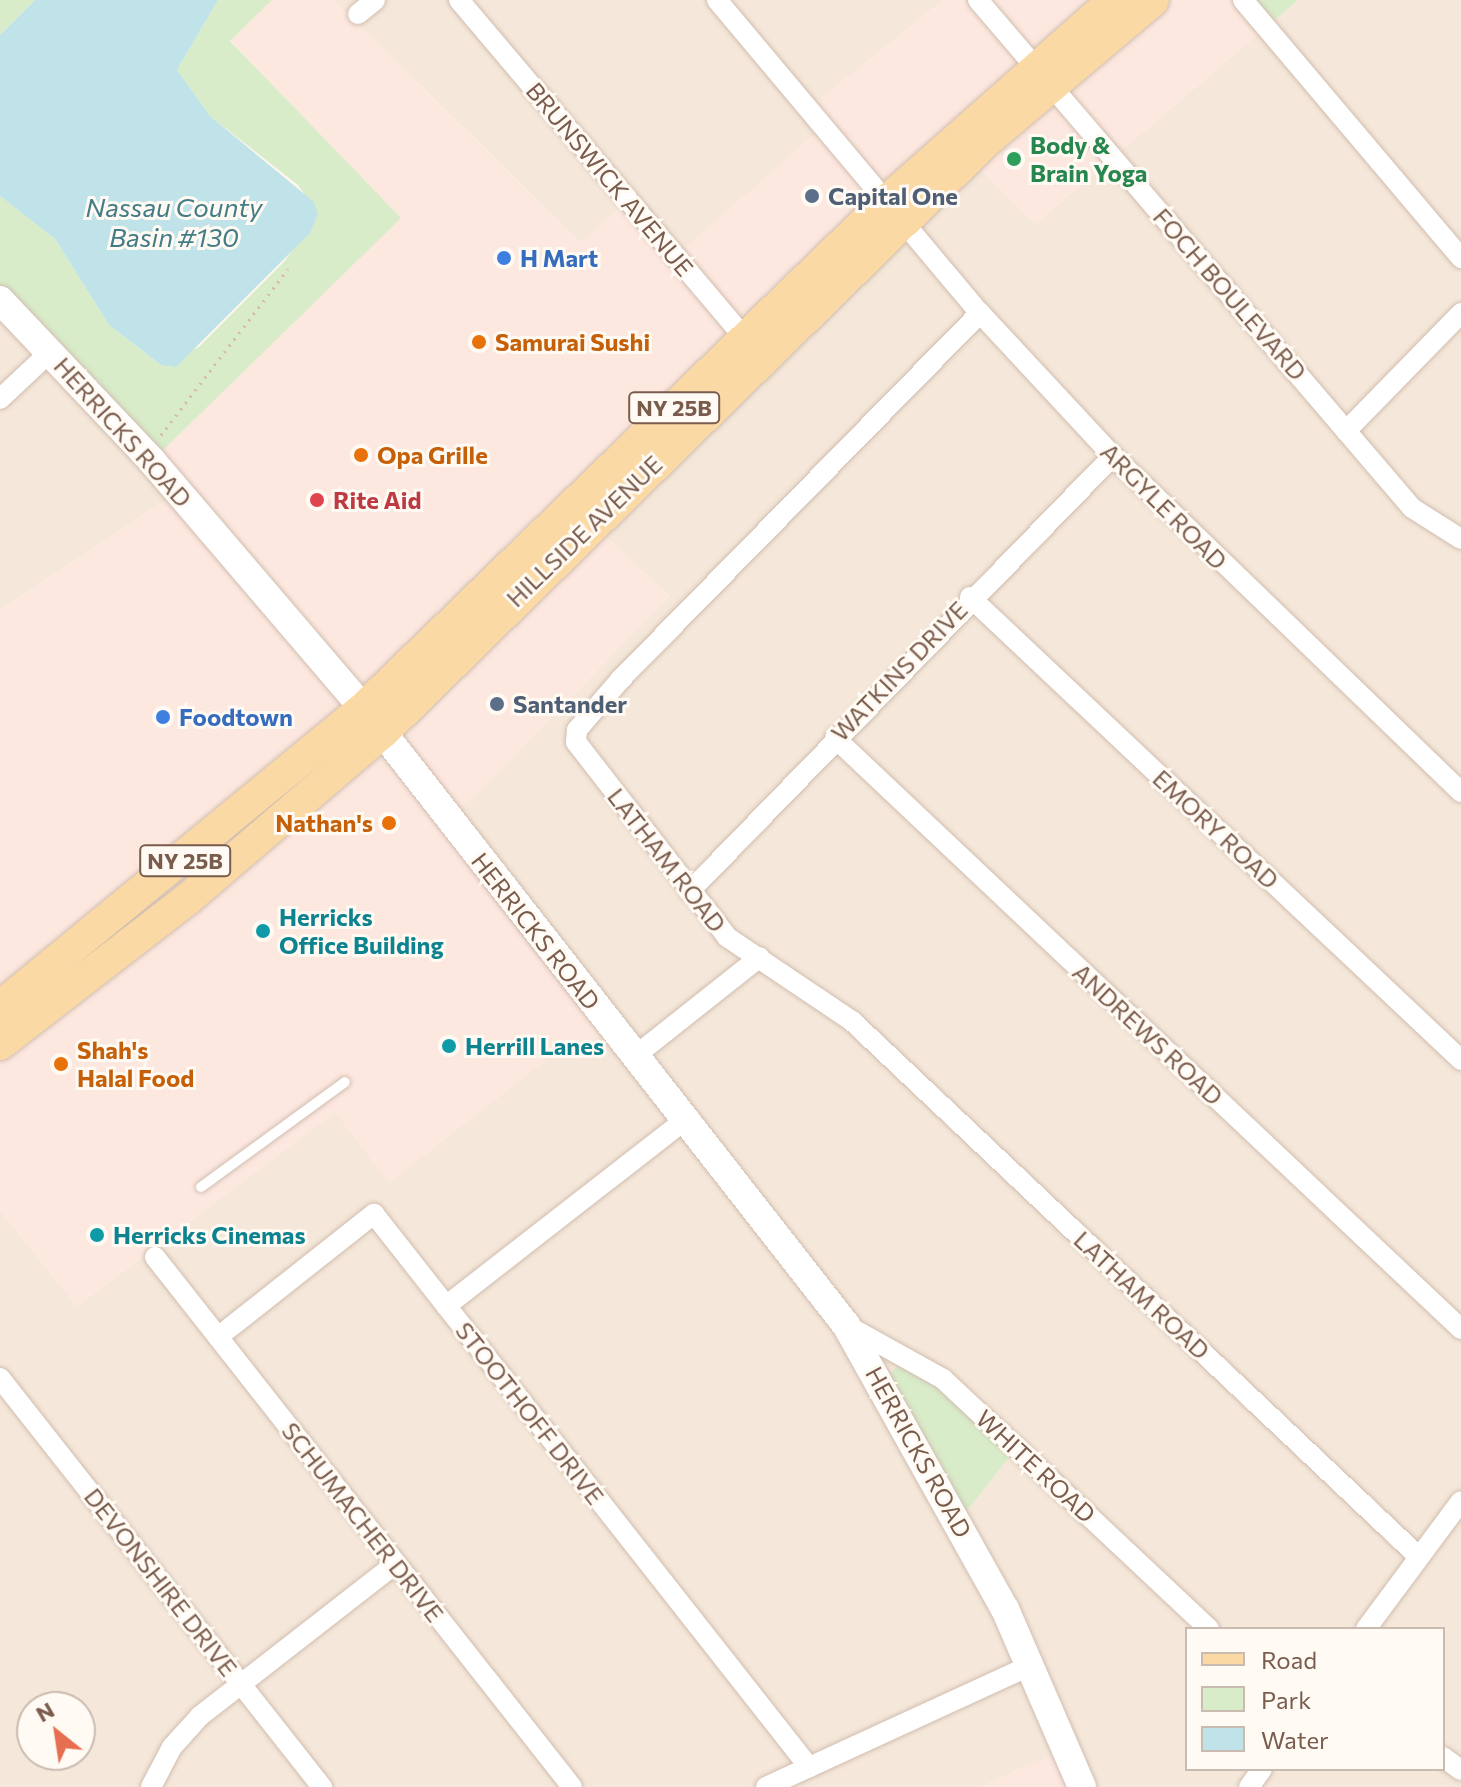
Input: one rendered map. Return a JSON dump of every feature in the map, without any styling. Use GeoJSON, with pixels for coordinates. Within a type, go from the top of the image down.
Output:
{"type":"FeatureCollection","features":[{"type":"Feature","properties":{"kind":"main road","name":"HILLSIDE AVENUE"},"geometry":{"type":"LineString","coordinates":[[0,1044],[189,898],[895,211],[1043,76],[1114,0]]}},
{"type":"Feature","properties":{"kind":"main road","name":"HILLSIDE AVENUE"},"geometry":{"type":"LineString","coordinates":[[1043,76],[1153,0]]}},
{"type":"Feature","properties":{"kind":"main road","name":"HERRICKS ROAD"},"geometry":{"type":"LineString","coordinates":[[0,300],[144,452],[373,720],[846,1325],[927,1459],[1031,1665],[1082,1787]]}},
{"type":"Feature","properties":{"kind":"main road","name":"HILLSIDE AVENUE"},"geometry":{"type":"LineString","coordinates":[[0,1007],[373,720]]}},
{"type":"Feature","properties":{"kind":"street"},"geometry":{"type":"LineString","coordinates":[[358,14],[375,0]]}},
{"type":"Feature","properties":{"kind":"street","name":"BRUNSWICK AVENUE"},"geometry":{"type":"LineString","coordinates":[[459,0],[754,348]]}},
{"type":"Feature","properties":{"kind":"street","name":"ARGYLE ROAD"},"geometry":{"type":"LineString","coordinates":[[717,0],[980,313],[1113,456],[1461,792]]}},
{"type":"Feature","properties":{"kind":"street","name":"FOCH BOULEVARD"},"geometry":{"type":"LineString","coordinates":[[978,0],[1412,508],[1461,539]]}},
{"type":"Feature","properties":{"kind":"street"},"geometry":{"type":"LineString","coordinates":[[1243,0],[1461,258]]}},
{"type":"Feature","properties":{"kind":"street","name":"LATHAM ROAD"},"geometry":{"type":"LineString","coordinates":[[980,313],[830,459],[577,730],[580,749],[727,937],[852,1021],[1419,1557]]}},
{"type":"Feature","properties":{"kind":"street"},"geometry":{"type":"LineString","coordinates":[[1346,431],[1461,313]]}},
{"type":"Feature","properties":{"kind":"street"},"geometry":{"type":"LineString","coordinates":[[0,399],[50,352]]}},
{"type":"Feature","properties":{"kind":"street","name":"WATKINS DRIVE"},"geometry":{"type":"LineString","coordinates":[[690,891],[970,597],[1113,456]]}},
{"type":"Feature","properties":{"kind":"street","name":"EMORY ROAD"},"geometry":{"type":"LineString","coordinates":[[970,597],[1461,1060]]}},
{"type":"Feature","properties":{"kind":"street","name":"ANDREWS ROAD"},"geometry":{"type":"LineString","coordinates":[[835,738],[1461,1329]]}},
{"type":"Feature","properties":{"kind":"street"},"geometry":{"type":"LineString","coordinates":[[635,1056],[760,957]]}},
{"type":"Feature","properties":{"kind":"street"},"geometry":{"type":"LineString","coordinates":[[446,1306],[685,1120]]}},
{"type":"Feature","properties":{"kind":"street","name":"STOOTHOFF DRIVE"},"geometry":{"type":"LineString","coordinates":[[218,1337],[374,1214],[809,1767]]}},
{"type":"Feature","properties":{"kind":"street","name":"SCHUMACHER DRIVE"},"geometry":{"type":"LineString","coordinates":[[155,1257],[572,1787]]}},
{"type":"Feature","properties":{"kind":"street","name":"WHITE ROAD"},"geometry":{"type":"LineString","coordinates":[[846,1325],[943,1379],[1207,1627]]}},
{"type":"Feature","properties":{"kind":"street","name":"DEVONSHIRE DRIVE"},"geometry":{"type":"LineString","coordinates":[[0,1378],[322,1787]]}},
{"type":"Feature","properties":{"kind":"street"},"geometry":{"type":"LineString","coordinates":[[1367,1627],[1419,1557],[1457,1515]]}},
{"type":"Feature","properties":{"kind":"street"},"geometry":{"type":"LineString","coordinates":[[151,1787],[172,1747],[241,1684],[395,1564]]}},
{"type":"Feature","properties":{"kind":"street"},"geometry":{"type":"LineString","coordinates":[[766,1787],[1031,1665]]}},
{"type":"Feature","properties":{"kind":"lane"},"geometry":{"type":"LineString","coordinates":[[201,1187],[345,1082]]}},
{"type":"Feature","properties":{"kind":"path"},"geometry":{"type":"LineString","coordinates":[[144,452],[288,269]]}},
{"type":"Feature","properties":{"kind":"shaded area"},"geometry":{"type":"Polygon","coordinates":[[[272,0],[333,0],[581,243],[628,199],[680,252],[824,126],[809,108],[943,0],[1298,0],[1035,224],[975,164],[592,524],[669,596],[473,798],[446,815],[611,1026],[576,1053],[568,1043],[389,1183],[335,1112],[77,1306],[0,1210],[0,610],[178,493],[153,460],[400,218],[230,40],[272,0]]]}},
{"type":"Feature","properties":{"kind":"shaded area"},"geometry":{"type":"Polygon","coordinates":[[[333,0],[943,0],[810,108],[824,126],[712,371],[333,0]]]}},
{"type":"Feature","properties":{"kind":"shaded area"},"geometry":{"type":"Polygon","coordinates":[[[1298,0],[1461,0],[1461,1787],[1082,1787],[1066,1749],[980,1787],[0,1787],[0,1210],[77,1306],[335,1112],[569,1043],[576,1053],[445,815],[473,798],[669,596],[592,524],[975,164],[1035,224],[1298,0]]]}},
{"type":"Feature","properties":{"kind":"shaded area"},"geometry":{"type":"Polygon","coordinates":[[[0,299],[179,492],[0,610],[0,299]]]}},
{"type":"Feature","properties":{"kind":"shaded area"},"geometry":{"type":"Polygon","coordinates":[[[1067,1748],[1082,1787],[980,1787],[1067,1748]]]}},
{"type":"Feature","properties":{"kind":"green space"},"geometry":{"type":"Polygon","coordinates":[[[0,0],[35,0],[0,35],[0,0]]]}},
{"type":"Feature","properties":{"kind":"green space"},"geometry":{"type":"Polygon","coordinates":[[[218,0],[272,0],[230,41],[401,218],[153,460],[0,299],[0,196],[55,239],[109,325],[161,365],[199,347],[284,262],[318,214],[298,185],[210,116],[177,70],[218,0]]]}},
{"type":"Feature","properties":{"kind":"green space"},"geometry":{"type":"Polygon","coordinates":[[[1250,0],[1298,0],[1270,24],[1250,0]]]}},
{"type":"Feature","properties":{"kind":"green space"},"geometry":{"type":"Polygon","coordinates":[[[901,1362],[940,1384],[1014,1451],[965,1513],[885,1380],[901,1362]]]}},
{"type":"Feature","properties":{"kind":"water","name":"Nassau County Basin #130"},"geometry":{"type":"Polygon","coordinates":[[[35,0],[218,0],[177,70],[210,116],[314,202],[318,214],[310,233],[176,367],[161,365],[109,325],[55,239],[0,196],[0,35],[35,0]]]}},
{"type":"Feature","properties":{"kind":"place","name":"Body & Brain Yoga"},"geometry":{"type":"Point","coordinates":[1014,159]}},
{"type":"Feature","properties":{"kind":"place","name":"Capital One"},"geometry":{"type":"Point","coordinates":[812,196]}},
{"type":"Feature","properties":{"kind":"place","name":"H Mart"},"geometry":{"type":"Point","coordinates":[504,258]}},
{"type":"Feature","properties":{"kind":"place","name":"Samurai Sushi"},"geometry":{"type":"Point","coordinates":[479,342]}},
{"type":"Feature","properties":{"kind":"place","name":"Opa Grille"},"geometry":{"type":"Point","coordinates":[361,455]}},
{"type":"Feature","properties":{"kind":"place","name":"Rite Aid"},"geometry":{"type":"Point","coordinates":[317,500]}},
{"type":"Feature","properties":{"kind":"place","name":"Santander"},"geometry":{"type":"Point","coordinates":[497,704]}},
{"type":"Feature","properties":{"kind":"place","name":"Foodtown"},"geometry":{"type":"Point","coordinates":[163,717]}},
{"type":"Feature","properties":{"kind":"place","name":"Nathan's"},"geometry":{"type":"Point","coordinates":[389,823]}},
{"type":"Feature","properties":{"kind":"place","name":"Herricks Office Building"},"geometry":{"type":"Point","coordinates":[263,931]}},
{"type":"Feature","properties":{"kind":"place","name":"Herrill Lanes"},"geometry":{"type":"Point","coordinates":[449,1046]}},
{"type":"Feature","properties":{"kind":"place","name":"Shah's Halal Food"},"geometry":{"type":"Point","coordinates":[61,1064]}},
{"type":"Feature","properties":{"kind":"place","name":"Herricks Cinemas"},"geometry":{"type":"Point","coordinates":[97,1235]}}]}
